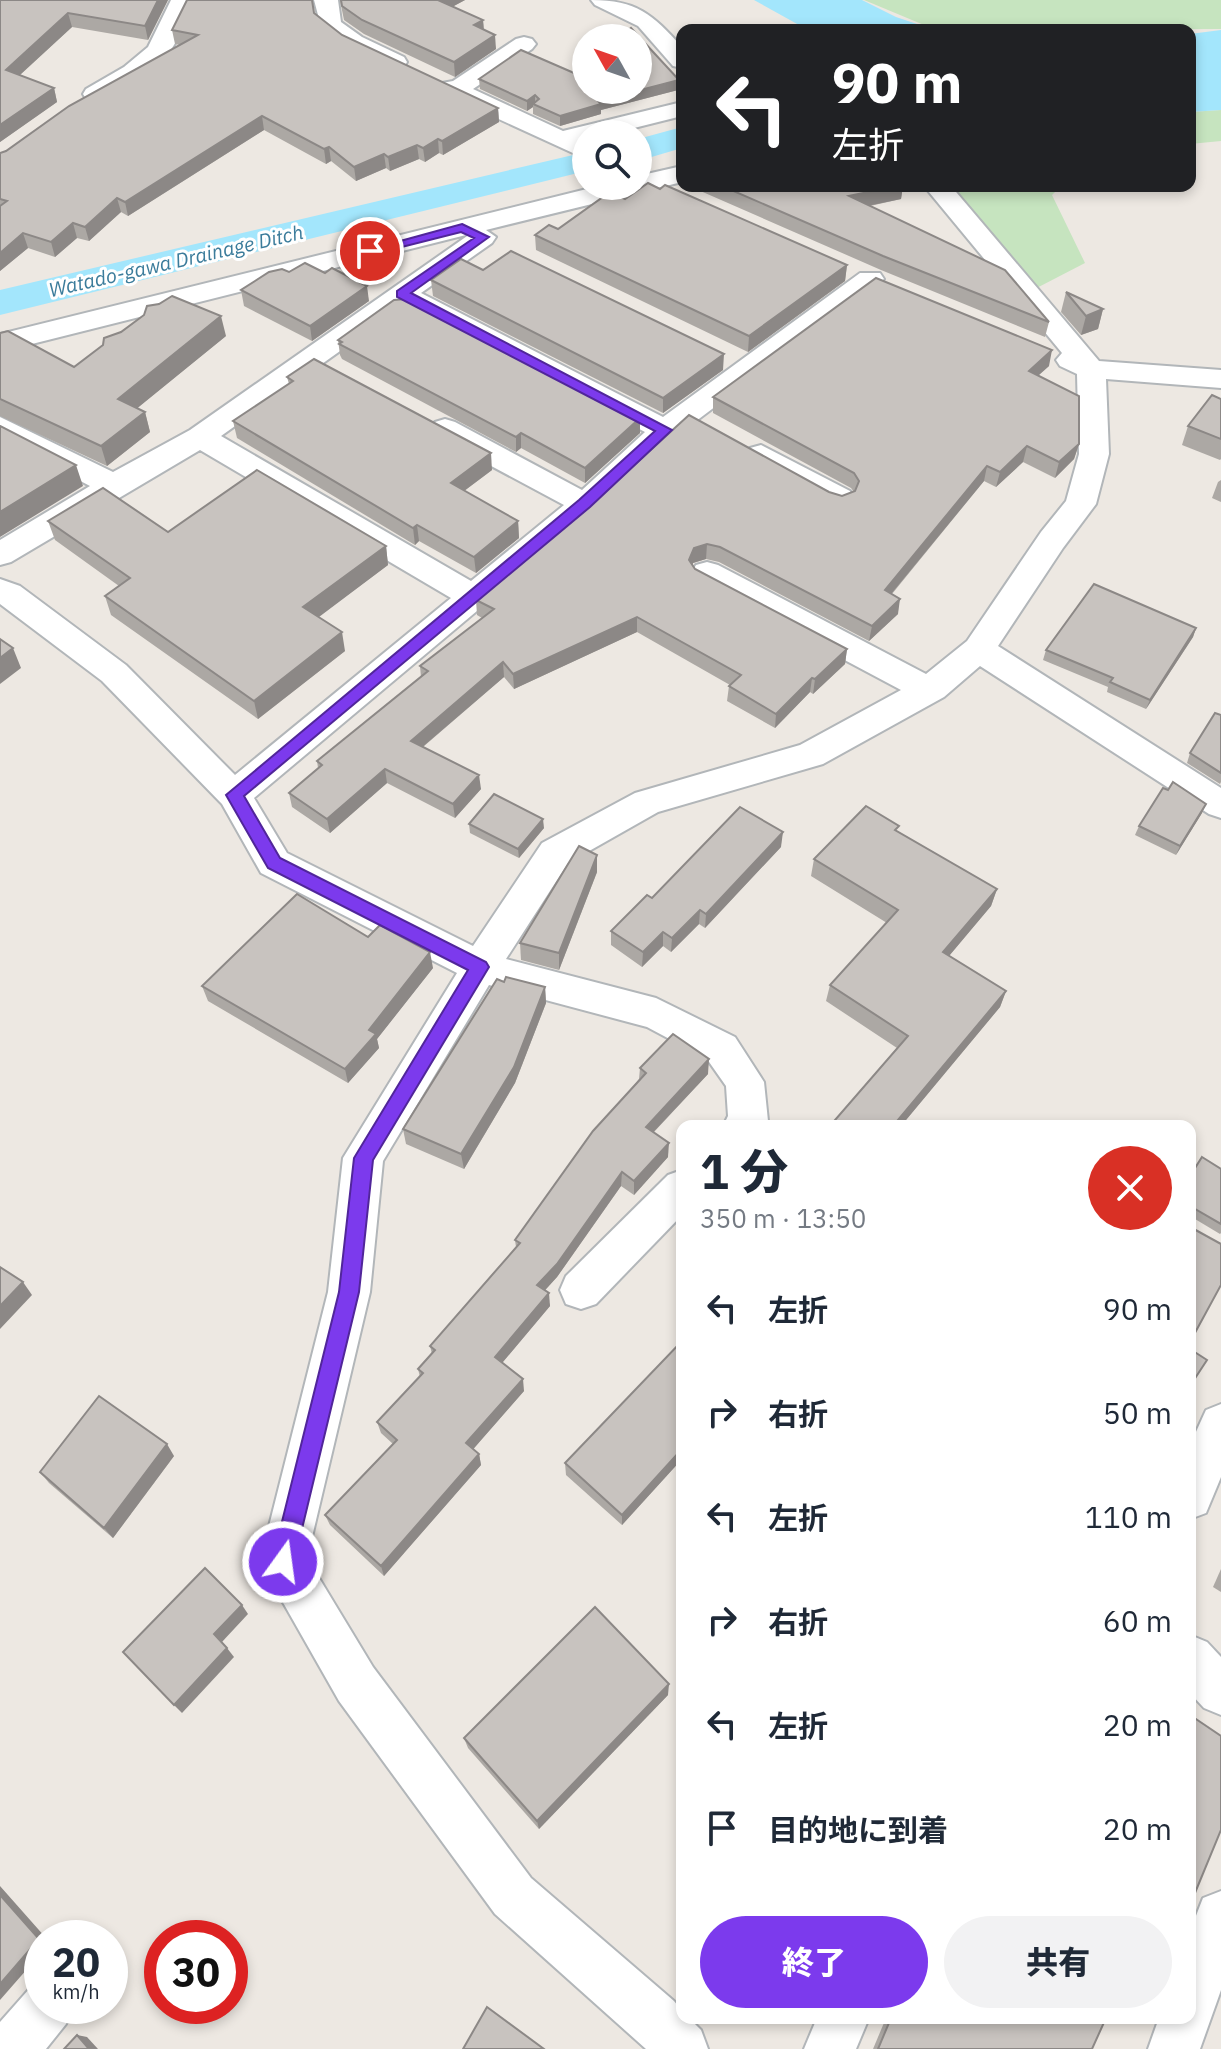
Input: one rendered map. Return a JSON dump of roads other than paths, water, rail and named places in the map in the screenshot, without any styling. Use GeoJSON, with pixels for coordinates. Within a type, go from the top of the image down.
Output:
{"type":"FeatureCollection","features":[{"type":"Feature","properties":{"kind":"street"},"geometry":{"type":"LineString","coordinates":[[74,106],[133,72],[158,51],[183,0]]}},
{"type":"Feature","properties":{"kind":"street"},"geometry":{"type":"LineString","coordinates":[[326,0],[330,25],[354,42],[572,145]]}},
{"type":"Feature","properties":{"kind":"street"},"geometry":{"type":"LineString","coordinates":[[603,0],[646,21],[676,54]]}},
{"type":"Feature","properties":{"kind":"street"},"geometry":{"type":"LineString","coordinates":[[456,90],[524,44]]}},
{"type":"Feature","properties":{"kind":"street"},"geometry":{"type":"LineString","coordinates":[[559,139],[676,110]]}},
{"type":"Feature","properties":{"kind":"street"},"geometry":{"type":"LineString","coordinates":[[652,179],[676,175]]}},
{"type":"Feature","properties":{"kind":"street"},"geometry":{"type":"LineString","coordinates":[[652,185],[695,200]]}},
{"type":"Feature","properties":{"kind":"street"},"geometry":{"type":"LineString","coordinates":[[682,2049],[655,2020],[513,1896],[356,1684],[283,1562],[349,1292],[363,1158],[480,967],[555,853],[647,802],[811,755],[928,690],[979,649],[1052,540],[1081,504],[1094,454],[1091,369],[942,192]]}},
{"type":"Feature","properties":{"kind":"street"},"geometry":{"type":"LineString","coordinates":[[0,343],[473,232],[577,200]]}},
{"type":"Feature","properties":{"kind":"street"},"geometry":{"type":"LineString","coordinates":[[473,232],[511,251]]}},
{"type":"Feature","properties":{"kind":"street"},"geometry":{"type":"LineString","coordinates":[[0,554],[113,485],[200,437],[401,294],[473,232]]}},
{"type":"Feature","properties":{"kind":"street"},"geometry":{"type":"LineString","coordinates":[[841,266],[900,291]]}},
{"type":"Feature","properties":{"kind":"street"},"geometry":{"type":"LineString","coordinates":[[234,795],[585,504],[675,422],[870,279]]}},
{"type":"Feature","properties":{"kind":"street"},"geometry":{"type":"LineString","coordinates":[[401,294],[675,422],[714,429]]}},
{"type":"Feature","properties":{"kind":"street"},"geometry":{"type":"LineString","coordinates":[[1032,345],[1091,369],[1221,379]]}},
{"type":"Feature","properties":{"kind":"street"},"geometry":{"type":"LineString","coordinates":[[721,353],[749,367]]}},
{"type":"Feature","properties":{"kind":"street"},"geometry":{"type":"LineString","coordinates":[[312,358],[340,373]]}},
{"type":"Feature","properties":{"kind":"street"},"geometry":{"type":"LineString","coordinates":[[421,416],[585,504]]}},
{"type":"Feature","properties":{"kind":"street"},"geometry":{"type":"LineString","coordinates":[[0,427],[113,485]]}},
{"type":"Feature","properties":{"kind":"street"},"geometry":{"type":"LineString","coordinates":[[200,437],[474,597]]}},
{"type":"Feature","properties":{"kind":"street"},"geometry":{"type":"LineString","coordinates":[[742,445],[839,498]]}},
{"type":"Feature","properties":{"kind":"street"},"geometry":{"type":"LineString","coordinates":[[707,573],[928,690]]}},
{"type":"Feature","properties":{"kind":"street"},"geometry":{"type":"LineString","coordinates":[[0,590],[114,673],[234,795],[274,863],[480,967],[656,1014],[721,1048],[745,1082],[746,1120]]}},
{"type":"Feature","properties":{"kind":"street"},"geometry":{"type":"LineString","coordinates":[[979,649],[1221,805]]}},
{"type":"Feature","properties":{"kind":"street"},"geometry":{"type":"LineString","coordinates":[[581,1290],[676,1194]]}},
{"type":"Feature","properties":{"kind":"street"},"geometry":{"type":"LineString","coordinates":[[1196,1483],[1221,1425]]}},
{"type":"Feature","properties":{"kind":"street"},"geometry":{"type":"LineString","coordinates":[[1196,1665],[1221,1691]]}},
{"type":"Feature","properties":{"kind":"street"},"geometry":{"type":"LineString","coordinates":[[1196,1987],[1221,1916]]}},
{"type":"Feature","properties":{"kind":"street"},"geometry":{"type":"LineString","coordinates":[[11,2049],[33,2024]]}},
{"type":"Feature","properties":{"kind":"street"},"geometry":{"type":"LineString","coordinates":[[830,2049],[840,2024]]}},
{"type":"Feature","properties":{"kind":"street"},"geometry":{"type":"LineString","coordinates":[[1174,2049],[1183,2024]]}},
{"type":"Feature","properties":{"kind":"water"},"geometry":{"type":"Polygon","coordinates":[[[754,0],[862,0],[917,24],[797,24],[754,0]]]}},
{"type":"Feature","properties":{"kind":"water"},"geometry":{"type":"Polygon","coordinates":[[[1221,30],[1221,110],[1196,112],[1196,33],[1221,30]]]}},
{"type":"Feature","properties":{"kind":"water"},"geometry":{"type":"Polygon","coordinates":[[[676,129],[676,150],[652,157],[652,135],[676,129]]]}},
{"type":"Feature","properties":{"kind":"water","name":"Watado-gawa Drainage Ditch"},"geometry":{"type":"Polygon","coordinates":[[[572,155],[572,174],[0,315],[0,290],[572,155]]]}}]}
